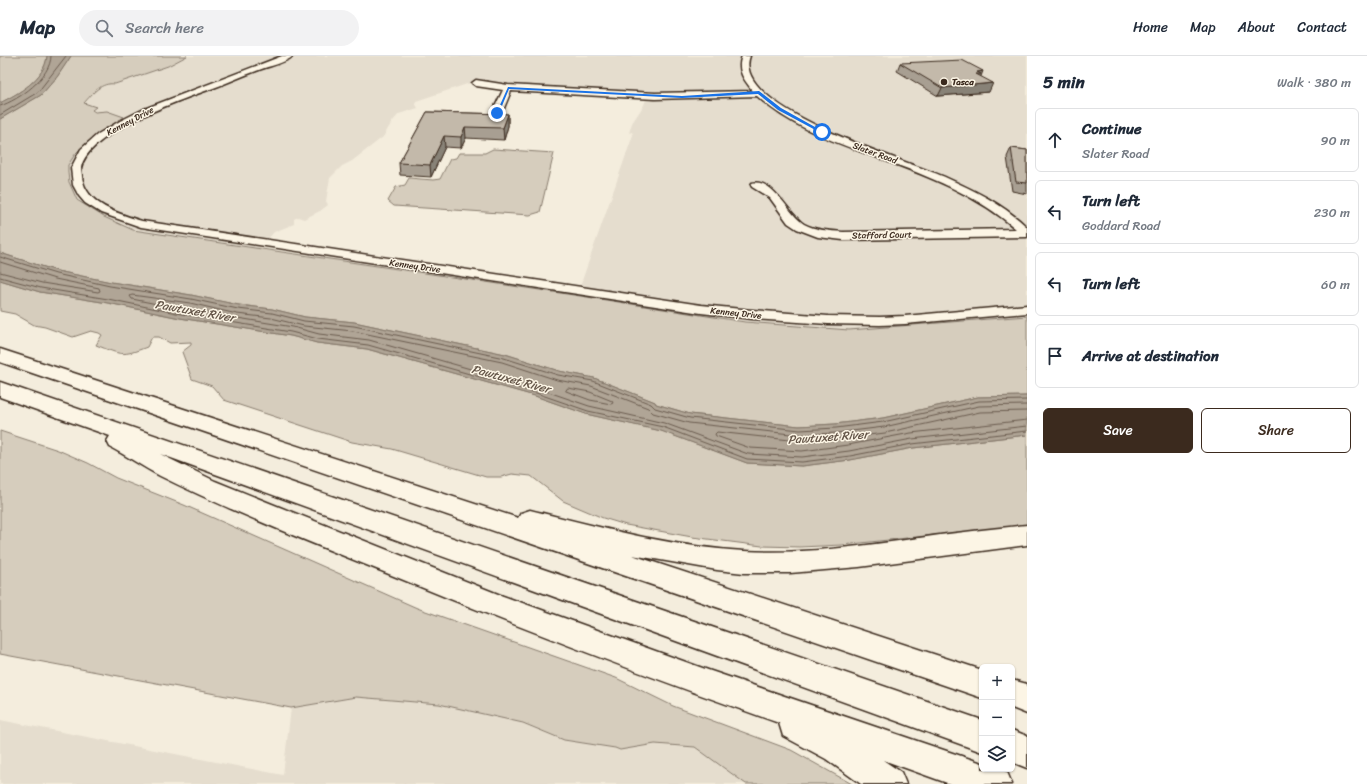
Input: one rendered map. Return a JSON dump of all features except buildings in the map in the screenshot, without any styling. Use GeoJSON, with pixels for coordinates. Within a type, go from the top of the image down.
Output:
{"type":"FeatureCollection","features":[{"type":"Feature","properties":{"kind":"highway"},"geometry":{"type":"LineString","coordinates":[[0,355],[979,683]]}},
{"type":"Feature","properties":{"kind":"highway"},"geometry":{"type":"LineString","coordinates":[[0,389],[979,735]]}},
{"type":"Feature","properties":{"kind":"highway"},"geometry":{"type":"LineString","coordinates":[[83,419],[148,459],[220,493],[448,587],[668,670],[905,751],[995,784]]}},
{"type":"Feature","properties":{"kind":"highway"},"geometry":{"type":"LineString","coordinates":[[374,481],[638,546],[691,557],[737,562],[777,563],[814,561],[1027,535]]}},
{"type":"Feature","properties":{"kind":"highway"},"geometry":{"type":"LineString","coordinates":[[876,554],[988,547],[1027,548]]}},
{"type":"Feature","properties":{"kind":"highway"},"geometry":{"type":"LineString","coordinates":[[668,670],[808,732],[842,751],[889,784]]}},
{"type":"Feature","properties":{"kind":"highway"},"geometry":{"type":"LineString","coordinates":[[1015,695],[1027,700]]}},
{"type":"Feature","properties":{"kind":"highway"},"geometry":{"type":"LineString","coordinates":[[1015,747],[1027,752]]}},
{"type":"Feature","properties":{"kind":"street","name":"Kenney Drive"},"geometry":{"type":"LineString","coordinates":[[289,56],[157,107],[111,130],[99,138],[78,164],[76,178],[81,191],[98,207],[124,219],[141,224],[701,309],[776,317],[865,321],[923,318],[1027,309]]}},
{"type":"Feature","properties":{"kind":"street","name":"Slater Road"},"geometry":{"type":"LineString","coordinates":[[746,56],[744,62],[746,74],[759,92],[779,109],[822,132],[920,170],[974,194],[1005,214],[1027,232]]}},
{"type":"Feature","properties":{"kind":"street"},"geometry":{"type":"LineString","coordinates":[[476,83],[508,88],[682,97],[759,92]]}},
{"type":"Feature","properties":{"kind":"street"},"geometry":{"type":"LineString","coordinates":[[497,113],[508,88]]}},
{"type":"Feature","properties":{"kind":"street","name":"Stafford Court"},"geometry":{"type":"LineString","coordinates":[[756,185],[774,196],[795,223],[818,233],[843,236],[1027,232]]}},
{"type":"Feature","properties":{"kind":"shaded area"},"geometry":{"type":"Polygon","coordinates":[[[0,56],[47,56],[41,72],[30,84],[23,90],[0,103],[0,56]]]}},
{"type":"Feature","properties":{"kind":"shaded area"},"geometry":{"type":"Polygon","coordinates":[[[71,56],[187,56],[168,66],[115,84],[101,86],[84,103],[96,107],[92,110],[95,112],[107,111],[124,117],[92,138],[76,153],[68,165],[69,182],[77,200],[104,217],[133,230],[587,297],[745,322],[849,330],[1027,316],[1027,396],[978,397],[883,418],[835,424],[799,426],[690,414],[656,404],[655,402],[594,378],[559,371],[505,354],[354,322],[305,317],[272,309],[238,305],[191,295],[111,282],[57,271],[0,253],[0,119],[41,95],[57,77],[71,56]]]}},
{"type":"Feature","properties":{"kind":"shaded area"},"geometry":{"type":"Polygon","coordinates":[[[187,56],[1027,56],[1027,316],[849,330],[745,322],[577,295],[633,135],[632,132],[629,133],[632,123],[644,105],[647,96],[479,86],[470,83],[416,101],[415,103],[418,108],[399,114],[383,137],[352,161],[342,166],[330,178],[326,201],[328,205],[304,219],[298,217],[294,219],[294,224],[274,232],[259,249],[133,230],[104,217],[77,200],[69,182],[68,165],[76,153],[92,138],[106,128],[98,112],[92,110],[95,108],[83,103],[97,88],[108,84],[115,84],[168,66],[187,56]]]}},
{"type":"Feature","properties":{"kind":"shaded area"},"geometry":{"type":"Polygon","coordinates":[[[493,149],[554,153],[540,212],[530,215],[394,206],[388,201],[396,187],[405,185],[409,178],[433,180],[440,179],[450,159],[456,158],[459,153],[485,153],[493,149]]]}},
{"type":"Feature","properties":{"kind":"shaded area"},"geometry":{"type":"Polygon","coordinates":[[[0,280],[40,292],[108,303],[180,318],[291,336],[317,343],[367,349],[535,396],[586,414],[662,431],[747,463],[802,466],[850,460],[913,448],[1027,435],[1027,525],[842,545],[800,547],[762,546],[692,537],[626,525],[603,518],[563,501],[531,476],[512,474],[501,477],[486,477],[392,449],[352,442],[224,400],[212,386],[192,379],[182,352],[191,345],[191,342],[170,343],[159,337],[152,337],[147,347],[122,354],[117,353],[96,345],[102,335],[99,333],[91,331],[73,337],[45,327],[34,325],[15,314],[0,311],[0,280]]]}},
{"type":"Feature","properties":{"kind":"shaded area"},"geometry":{"type":"Polygon","coordinates":[[[0,431],[58,450],[88,463],[116,478],[184,505],[417,608],[616,678],[673,706],[791,750],[852,784],[746,784],[695,747],[655,744],[620,750],[564,740],[523,723],[439,704],[356,697],[291,708],[0,654],[0,431]]]}},
{"type":"Feature","properties":{"kind":"shaded area"},"geometry":{"type":"Polygon","coordinates":[[[356,697],[439,703],[523,723],[564,740],[620,750],[655,744],[695,747],[746,784],[0,784],[0,720],[283,775],[291,708],[356,697]]]}},
{"type":"Feature","properties":{"kind":"water"},"geometry":{"type":"Polygon","coordinates":[[[47,56],[71,56],[57,77],[41,95],[0,119],[0,103],[23,90],[36,78],[45,64],[47,56]]]}},
{"type":"Feature","properties":{"kind":"water","name":"Pawtuxet River"},"geometry":{"type":"Polygon","coordinates":[[[0,253],[57,271],[111,282],[191,295],[239,305],[272,309],[305,317],[354,322],[505,354],[559,371],[594,378],[655,402],[656,404],[690,414],[799,426],[835,424],[883,418],[978,397],[1027,396],[1027,435],[913,448],[850,460],[802,466],[747,463],[661,431],[586,414],[535,396],[367,349],[317,343],[291,336],[180,318],[108,303],[40,292],[0,280],[0,253]]]}},
{"type":"Feature","properties":{"kind":"place","name":"Tasca"},"geometry":{"type":"Point","coordinates":[944,82]}},
{"type":"Feature","properties":{"kind":"route"},"geometry":{"type":"LineString","coordinates":[[497,113],[508,88],[682,97],[759,92],[768,102],[779,109],[822,132]]}}]}
